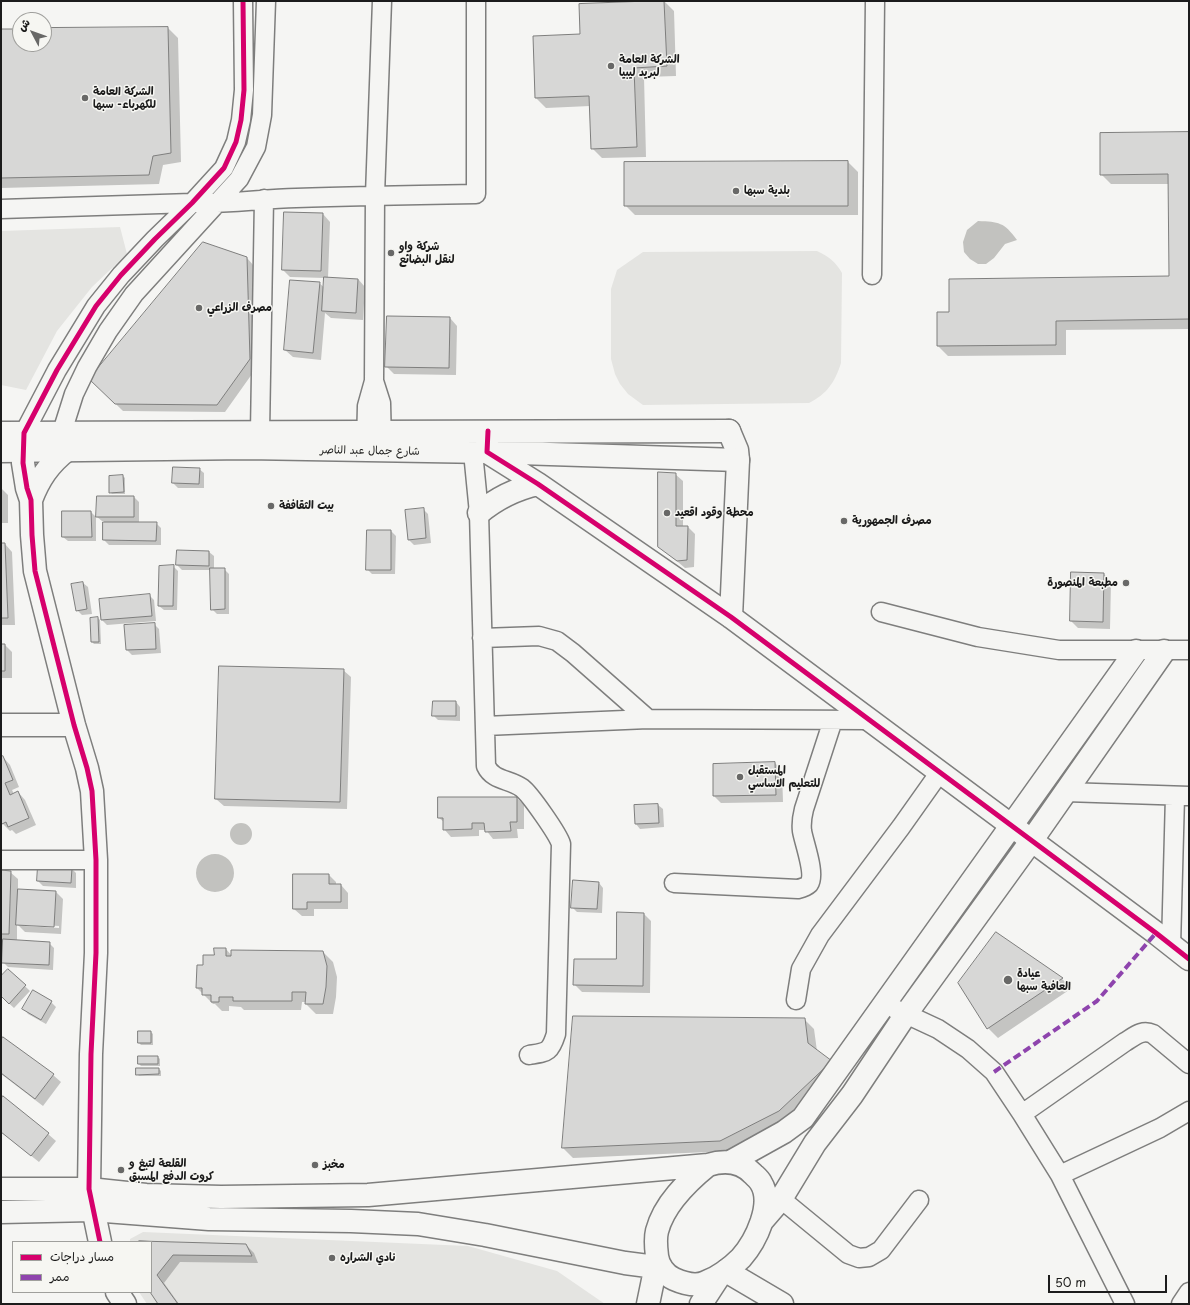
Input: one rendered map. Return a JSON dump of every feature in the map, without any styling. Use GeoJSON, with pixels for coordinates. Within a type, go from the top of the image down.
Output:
{"type":"FeatureCollection","features":[{"type":"Feature","properties":{"kind":"main road","name":"شارع جمال عبد الناصر"},"geometry":{"type":"LineString","coordinates":[[1,433],[24,441],[64,441],[247,448],[374,441],[488,431],[729,431],[737,450],[738,460],[480,452],[374,441],[260,432],[64,441]]}},
{"type":"Feature","properties":{"kind":"main road"},"geometry":{"type":"LineString","coordinates":[[488,431],[480,452],[538,484],[731,617],[1032,840],[1189,959]]}},
{"type":"Feature","properties":{"kind":"main road","name":"شارع جمال عبد الناصر"},"geometry":{"type":"LineString","coordinates":[[1,451],[24,441]]}},
{"type":"Feature","properties":{"kind":"main road"},"geometry":{"type":"LineString","coordinates":[[24,441],[25,475],[31,500],[35,571],[92,790],[96,860],[96,953],[91,1054],[91,1199],[100,1241]]}},
{"type":"Feature","properties":{"kind":"main road"},"geometry":{"type":"LineString","coordinates":[[31,500],[37,485],[55,460],[64,441]]}},
{"type":"Feature","properties":{"kind":"main road"},"geometry":{"type":"LineString","coordinates":[[731,617],[738,460]]}},
{"type":"Feature","properties":{"kind":"main road"},"geometry":{"type":"LineString","coordinates":[[479,513],[501,497],[525,487],[538,484]]}},
{"type":"Feature","properties":{"kind":"main road"},"geometry":{"type":"LineString","coordinates":[[730,1162],[779,1135],[803,1118],[1136,651]]}},
{"type":"Feature","properties":{"kind":"main road"},"geometry":{"type":"LineString","coordinates":[[762,1221],[781,1199],[815,1143],[852,1095],[906,1014],[1032,840],[1164,651]]}},
{"type":"Feature","properties":{"kind":"main road"},"geometry":{"type":"LineString","coordinates":[[1,725],[74,725]]}},
{"type":"Feature","properties":{"kind":"main road"},"geometry":{"type":"LineString","coordinates":[[1,1212],[91,1199],[146,1195],[221,1197],[368,1195],[708,1165],[718,1162],[730,1162],[748,1169],[761,1183],[766,1202],[762,1221],[753,1240],[742,1257],[723,1273],[705,1283],[688,1284],[672,1278],[659,1265]]}},
{"type":"Feature","properties":{"kind":"main road"},"geometry":{"type":"LineString","coordinates":[[648,1304],[654,1275],[659,1265],[656,1246],[656,1232],[663,1216],[676,1197],[690,1180],[708,1165]]}},
{"type":"Feature","properties":{"kind":"main road"},"geometry":{"type":"LineString","coordinates":[[1,1189],[91,1199],[209,1219],[351,1221],[418,1224],[492,1236],[625,1263],[648,1266],[659,1265]]}},
{"type":"Feature","properties":{"kind":"main road"},"geometry":{"type":"LineString","coordinates":[[723,1273],[778,1303]]}},
{"type":"Feature","properties":{"kind":"main road"},"geometry":{"type":"LineString","coordinates":[[701,1304],[723,1273]]}},
{"type":"Feature","properties":{"kind":"main road"},"geometry":{"type":"LineString","coordinates":[[118,1293],[126,1304]]}},
{"type":"Feature","properties":{"kind":"street"},"geometry":{"type":"LineString","coordinates":[[24,441],[57,370],[96,306],[121,275],[192,203],[224,168],[236,142],[241,120],[244,90],[243,1]]}},
{"type":"Feature","properties":{"kind":"street"},"geometry":{"type":"LineString","coordinates":[[64,441],[74,394],[87,367],[108,331],[134,294],[218,204],[239,179],[256,147],[262,115],[266,1]]}},
{"type":"Feature","properties":{"kind":"street"},"geometry":{"type":"LineString","coordinates":[[374,441],[381,403],[374,381],[375,195],[382,1]]}},
{"type":"Feature","properties":{"kind":"street"},"geometry":{"type":"LineString","coordinates":[[1,209],[192,203],[218,204],[264,199],[375,195],[476,194],[476,1]]}},
{"type":"Feature","properties":{"kind":"street"},"geometry":{"type":"LineString","coordinates":[[872,275],[875,1]]}},
{"type":"Feature","properties":{"kind":"street"},"geometry":{"type":"LineString","coordinates":[[260,432],[264,199]]}},
{"type":"Feature","properties":{"kind":"street"},"geometry":{"type":"LineString","coordinates":[[480,452],[479,513],[486,766],[488,771],[493,776],[509,781],[522,788],[556,832],[561,844],[556,1034],[550,1050],[529,1055]]}},
{"type":"Feature","properties":{"kind":"street"},"geometry":{"type":"LineString","coordinates":[[881,612],[978,637],[1059,650],[1189,650]]}},
{"type":"Feature","properties":{"kind":"street"},"geometry":{"type":"LineString","coordinates":[[482,638],[539,636],[557,641],[573,653],[648,719]]}},
{"type":"Feature","properties":{"kind":"street"},"geometry":{"type":"LineString","coordinates":[[485,726],[648,719],[869,720]]}},
{"type":"Feature","properties":{"kind":"street"},"geometry":{"type":"LineString","coordinates":[[674,883],[804,888],[809,883],[811,871],[801,820],[833,720]]}},
{"type":"Feature","properties":{"kind":"street"},"geometry":{"type":"LineString","coordinates":[[796,1000],[801,969],[820,935],[940,772]]}},
{"type":"Feature","properties":{"kind":"street"},"geometry":{"type":"LineString","coordinates":[[1066,792],[1182,796],[1171,946]]}},
{"type":"Feature","properties":{"kind":"street"},"geometry":{"type":"LineString","coordinates":[[1,860],[96,860]]}},
{"type":"Feature","properties":{"kind":"street"},"geometry":{"type":"LineString","coordinates":[[884,1005],[938,1029],[968,1049],[994,1072],[1060,1175],[1125,1304]]}},
{"type":"Feature","properties":{"kind":"street"},"geometry":{"type":"LineString","coordinates":[[1022,1114],[1141,1032],[1147,1031],[1153,1034],[1189,1064]]}},
{"type":"Feature","properties":{"kind":"street"},"geometry":{"type":"LineString","coordinates":[[1060,1175],[1160,1128],[1189,1111]]}},
{"type":"Feature","properties":{"kind":"street"},"geometry":{"type":"LineString","coordinates":[[781,1199],[848,1254],[859,1258],[869,1257],[881,1250],[919,1200]]}},
{"type":"Feature","properties":{"kind":"street"},"geometry":{"type":"LineString","coordinates":[[1181,1304],[1189,1292]]}},
{"type":"Feature","properties":{"kind":"shaded area"},"geometry":{"type":"Polygon","coordinates":[[[978,221],[1000,224],[1004,226],[1017,240],[1005,244],[994,258],[986,264],[978,264],[970,259],[964,252],[963,242],[967,230],[978,221]]]}},
{"type":"Feature","properties":{"kind":"shaded area"},"geometry":{"type":"Polygon","coordinates":[[[120,227],[127,254],[92,287],[57,331],[26,390],[1,385],[1,231],[120,227]]]}},
{"type":"Feature","properties":{"kind":"shaded area"},"geometry":{"type":"Polygon","coordinates":[[[817,251],[831,260],[842,273],[841,363],[830,387],[821,396],[809,403],[643,405],[628,394],[620,384],[615,374],[611,359],[611,289],[617,270],[643,252],[817,251]]]}},
{"type":"Feature","properties":{"kind":"shaded area"},"geometry":{"type":"Polygon","coordinates":[[[241,823],[249,826],[252,834],[249,842],[241,845],[233,842],[230,834],[233,826],[241,823]]]}},
{"type":"Feature","properties":{"kind":"shaded area"},"geometry":{"type":"Polygon","coordinates":[[[211,854],[219,854],[229,859],[233,866],[233,880],[229,887],[219,892],[211,892],[201,887],[199,884],[196,877],[196,869],[201,859],[204,857],[211,854]]]}},
{"type":"Feature","properties":{"kind":"shaded area","name":"نادي الشراره"},"geometry":{"type":"Polygon","coordinates":[[[143,1232],[468,1246],[557,1271],[605,1304],[147,1304],[140,1293],[152,1293],[152,1241],[130,1241],[130,1239],[143,1232]]]}},
{"type":"Feature","properties":{"kind":"building"},"geometry":{"type":"Polygon","coordinates":[[[664,1],[667,66],[634,68],[637,147],[591,149],[589,96],[535,98],[533,36],[580,34],[579,4],[664,1]]]}},
{"type":"Feature","properties":{"kind":"building","name":"الشركة العامة للكهرباء- سبها"},"geometry":{"type":"Polygon","coordinates":[[[168,27],[171,153],[153,156],[149,175],[1,178],[1,29],[12,29],[12,52],[52,52],[52,28],[168,27]]]}},
{"type":"Feature","properties":{"kind":"building"},"geometry":{"type":"Polygon","coordinates":[[[1189,132],[1189,319],[1056,321],[1056,345],[937,346],[937,312],[949,312],[949,279],[1169,276],[1168,174],[1100,175],[1100,133],[1189,132]]]}},
{"type":"Feature","properties":{"kind":"building"},"geometry":{"type":"Polygon","coordinates":[[[848,161],[848,206],[624,206],[624,162],[848,161]]]}},
{"type":"Feature","properties":{"kind":"building"},"geometry":{"type":"Polygon","coordinates":[[[284,212],[323,213],[321,271],[282,270],[284,212]]]}},
{"type":"Feature","properties":{"kind":"building","name":"مصرف الزراعي"},"geometry":{"type":"Polygon","coordinates":[[[203,242],[247,257],[250,359],[217,405],[115,404],[89,379],[203,242]]]}},
{"type":"Feature","properties":{"kind":"building"},"geometry":{"type":"Polygon","coordinates":[[[324,277],[358,279],[356,313],[322,311],[324,277]]]}},
{"type":"Feature","properties":{"kind":"building"},"geometry":{"type":"Polygon","coordinates":[[[290,280],[320,282],[313,353],[284,350],[290,280]]]}},
{"type":"Feature","properties":{"kind":"building"},"geometry":{"type":"Polygon","coordinates":[[[387,316],[450,317],[449,368],[385,367],[387,316]]]}},
{"type":"Feature","properties":{"kind":"building"},"geometry":{"type":"Polygon","coordinates":[[[173,467],[200,468],[199,484],[172,483],[173,467]]]}},
{"type":"Feature","properties":{"kind":"building"},"geometry":{"type":"Polygon","coordinates":[[[658,472],[676,473],[676,526],[688,526],[687,560],[677,561],[658,547],[658,472]]]}},
{"type":"Feature","properties":{"kind":"building"},"geometry":{"type":"Polygon","coordinates":[[[123,475],[124,492],[109,493],[109,476],[123,475]]]}},
{"type":"Feature","properties":{"kind":"building"},"geometry":{"type":"Polygon","coordinates":[[[97,496],[134,496],[134,517],[96,517],[97,496]]]}},
{"type":"Feature","properties":{"kind":"building"},"geometry":{"type":"Polygon","coordinates":[[[424,508],[426,538],[408,540],[405,510],[424,508]]]}},
{"type":"Feature","properties":{"kind":"building"},"geometry":{"type":"Polygon","coordinates":[[[62,511],[91,511],[92,537],[62,537],[62,511]]]}},
{"type":"Feature","properties":{"kind":"building"},"geometry":{"type":"Polygon","coordinates":[[[103,522],[157,522],[156,541],[103,540],[103,522]]]}},
{"type":"Feature","properties":{"kind":"building"},"geometry":{"type":"Polygon","coordinates":[[[367,530],[391,530],[391,570],[366,570],[367,530]]]}},
{"type":"Feature","properties":{"kind":"building"},"geometry":{"type":"Polygon","coordinates":[[[1,543],[5,543],[8,618],[1,618],[1,543]]]}},
{"type":"Feature","properties":{"kind":"building"},"geometry":{"type":"Polygon","coordinates":[[[177,550],[209,551],[209,566],[176,565],[177,550]]]}},
{"type":"Feature","properties":{"kind":"building"},"geometry":{"type":"Polygon","coordinates":[[[174,565],[173,606],[158,606],[159,566],[174,565]]]}},
{"type":"Feature","properties":{"kind":"building"},"geometry":{"type":"Polygon","coordinates":[[[210,568],[225,568],[225,609],[211,610],[210,568]]]}},
{"type":"Feature","properties":{"kind":"building"},"geometry":{"type":"Polygon","coordinates":[[[1071,572],[1104,573],[1103,622],[1070,621],[1071,572]]]}},
{"type":"Feature","properties":{"kind":"building"},"geometry":{"type":"Polygon","coordinates":[[[83,582],[87,609],[76,611],[71,584],[83,582]]]}},
{"type":"Feature","properties":{"kind":"building"},"geometry":{"type":"Polygon","coordinates":[[[150,594],[152,616],[101,620],[99,599],[150,594]]]}},
{"type":"Feature","properties":{"kind":"building"},"geometry":{"type":"Polygon","coordinates":[[[98,617],[99,642],[91,642],[90,618],[98,617]]]}},
{"type":"Feature","properties":{"kind":"building"},"geometry":{"type":"Polygon","coordinates":[[[155,623],[156,649],[126,650],[124,625],[155,623]]]}},
{"type":"Feature","properties":{"kind":"building"},"geometry":{"type":"Polygon","coordinates":[[[1,644],[5,644],[5,671],[1,671],[1,644]]]}},
{"type":"Feature","properties":{"kind":"building"},"geometry":{"type":"Polygon","coordinates":[[[219,666],[344,669],[340,802],[215,799],[219,666]]]}},
{"type":"Feature","properties":{"kind":"building"},"geometry":{"type":"Polygon","coordinates":[[[433,701],[456,701],[456,716],[432,716],[433,701]]]}},
{"type":"Feature","properties":{"kind":"building"},"geometry":{"type":"Polygon","coordinates":[[[3,756],[13,780],[5,783],[10,795],[18,791],[29,818],[8,827],[6,822],[2,824],[1,822],[1,757],[3,756]]]}},
{"type":"Feature","properties":{"kind":"building"},"geometry":{"type":"Polygon","coordinates":[[[775,762],[776,795],[713,796],[713,764],[775,762]]]}},
{"type":"Feature","properties":{"kind":"building"},"geometry":{"type":"Polygon","coordinates":[[[438,797],[517,797],[517,822],[510,822],[511,831],[485,832],[484,823],[472,823],[472,829],[443,830],[443,818],[438,818],[438,797]]]}},
{"type":"Feature","properties":{"kind":"building"},"geometry":{"type":"Polygon","coordinates":[[[658,804],[659,823],[635,824],[634,805],[658,804]]]}},
{"type":"Feature","properties":{"kind":"building"},"geometry":{"type":"Polygon","coordinates":[[[38,866],[72,868],[71,883],[37,881],[38,866]]]}},
{"type":"Feature","properties":{"kind":"building"},"geometry":{"type":"Polygon","coordinates":[[[1,870],[11,871],[9,934],[1,934],[1,870]]]}},
{"type":"Feature","properties":{"kind":"building"},"geometry":{"type":"Polygon","coordinates":[[[293,874],[329,874],[329,884],[341,884],[341,902],[307,902],[307,909],[293,909],[293,874]]]}},
{"type":"Feature","properties":{"kind":"building"},"geometry":{"type":"Polygon","coordinates":[[[573,880],[599,882],[597,909],[571,908],[573,880]]]}},
{"type":"Feature","properties":{"kind":"building"},"geometry":{"type":"Polygon","coordinates":[[[18,889],[56,891],[54,927],[16,925],[18,889]]]}},
{"type":"Feature","properties":{"kind":"building"},"geometry":{"type":"Polygon","coordinates":[[[617,912],[644,913],[643,986],[573,985],[574,959],[616,959],[617,912]]]}},
{"type":"Feature","properties":{"kind":"building"},"geometry":{"type":"Polygon","coordinates":[[[996,932],[1063,978],[987,1029],[958,983],[996,932]]]}},
{"type":"Feature","properties":{"kind":"building"},"geometry":{"type":"Polygon","coordinates":[[[3,939],[50,942],[49,965],[2,963],[3,939]]]}},
{"type":"Feature","properties":{"kind":"building"},"geometry":{"type":"Polygon","coordinates":[[[214,948],[226,948],[226,956],[231,956],[231,950],[323,951],[327,966],[326,987],[323,1004],[305,1004],[306,992],[292,992],[292,1001],[233,1001],[233,997],[219,997],[219,1002],[211,1002],[211,995],[202,995],[202,988],[196,988],[197,965],[203,965],[203,955],[214,955],[214,948]]]}},
{"type":"Feature","properties":{"kind":"building"},"geometry":{"type":"Polygon","coordinates":[[[8,969],[26,985],[9,1004],[1,996],[1,976],[8,969]]]}},
{"type":"Feature","properties":{"kind":"building"},"geometry":{"type":"Polygon","coordinates":[[[33,990],[52,1001],[41,1020],[22,1009],[33,990]]]}},
{"type":"Feature","properties":{"kind":"building"},"geometry":{"type":"Polygon","coordinates":[[[573,1016],[805,1018],[808,1043],[832,1061],[779,1111],[720,1141],[562,1148],[573,1016]]]}},
{"type":"Feature","properties":{"kind":"building"},"geometry":{"type":"Polygon","coordinates":[[[138,1031],[151,1031],[151,1043],[138,1043],[138,1031]]]}},
{"type":"Feature","properties":{"kind":"building"},"geometry":{"type":"Polygon","coordinates":[[[3,1037],[54,1074],[35,1099],[1,1073],[1,1040],[3,1037]]]}},
{"type":"Feature","properties":{"kind":"building"},"geometry":{"type":"Polygon","coordinates":[[[138,1056],[158,1056],[158,1064],[138,1064],[138,1056]]]}},
{"type":"Feature","properties":{"kind":"building"},"geometry":{"type":"Polygon","coordinates":[[[136,1068],[159,1068],[159,1074],[136,1075],[136,1068]]]}},
{"type":"Feature","properties":{"kind":"building"},"geometry":{"type":"Polygon","coordinates":[[[3,1096],[49,1133],[31,1156],[1,1132],[1,1099],[3,1096]]]}},
{"type":"Feature","properties":{"kind":"building"},"geometry":{"type":"Polygon","coordinates":[[[152,1241],[246,1244],[252,1256],[173,1255],[157,1275],[178,1304],[158,1304],[151,1293],[152,1293],[152,1241]]]}},
{"type":"Feature","properties":{"kind":"marked path"},"geometry":{"type":"LineString","coordinates":[[994,1072],[1097,1001],[1156,933]]}},
{"type":"Feature","properties":{"kind":"cycle path"},"geometry":{"type":"LineString","coordinates":[[100,1241],[89,1189],[91,1054],[96,953],[96,860],[92,791],[35,571],[31,500],[27,488],[23,463],[24,433],[57,370],[96,306],[121,275],[192,203],[224,168],[236,142],[241,120],[244,90],[243,1]]}},
{"type":"Feature","properties":{"kind":"cycle path"},"geometry":{"type":"LineString","coordinates":[[488,431],[487,452],[538,484],[731,617],[1189,959]]}},
{"type":"Feature","properties":{"kind":"place","name":"الشركة العامة لبريد ليبيا"},"geometry":{"type":"Point","coordinates":[611,66]}},
{"type":"Feature","properties":{"kind":"place","name":"الشركة العامة للكهرباء- سبها"},"geometry":{"type":"Point","coordinates":[85,98]}},
{"type":"Feature","properties":{"kind":"place","name":"بلدية سبها"},"geometry":{"type":"Point","coordinates":[736,191]}},
{"type":"Feature","properties":{"kind":"place","name":"شركة واو لنقل البضائع"},"geometry":{"type":"Point","coordinates":[391,253]}},
{"type":"Feature","properties":{"kind":"place","name":"مصرف الزراعي"},"geometry":{"type":"Point","coordinates":[199,308]}},
{"type":"Feature","properties":{"kind":"place","name":"بيت الثقاففة"},"geometry":{"type":"Point","coordinates":[271,506]}},
{"type":"Feature","properties":{"kind":"place","name":"محطة وقود اقعيد"},"geometry":{"type":"Point","coordinates":[667,513]}},
{"type":"Feature","properties":{"kind":"place","name":"مصرف الجمهورية"},"geometry":{"type":"Point","coordinates":[844,521]}},
{"type":"Feature","properties":{"kind":"place","name":"مطبعة المنصورة"},"geometry":{"type":"Point","coordinates":[1126,583]}},
{"type":"Feature","properties":{"kind":"place","name":"المستقبل للتعليم الاساسي"},"geometry":{"type":"Point","coordinates":[740,777]}},
{"type":"Feature","properties":{"kind":"place","name":"عيادة العافية سبها"},"geometry":{"type":"Point","coordinates":[1008,980]}},
{"type":"Feature","properties":{"kind":"place","name":"مخبز"},"geometry":{"type":"Point","coordinates":[315,1165]}},
{"type":"Feature","properties":{"kind":"place","name":"القلعة لتبغ و كروت الدفع المسبق"},"geometry":{"type":"Point","coordinates":[121,1170]}},
{"type":"Feature","properties":{"kind":"place","name":"نادي الشراره"},"geometry":{"type":"Point","coordinates":[332,1258]}}]}
